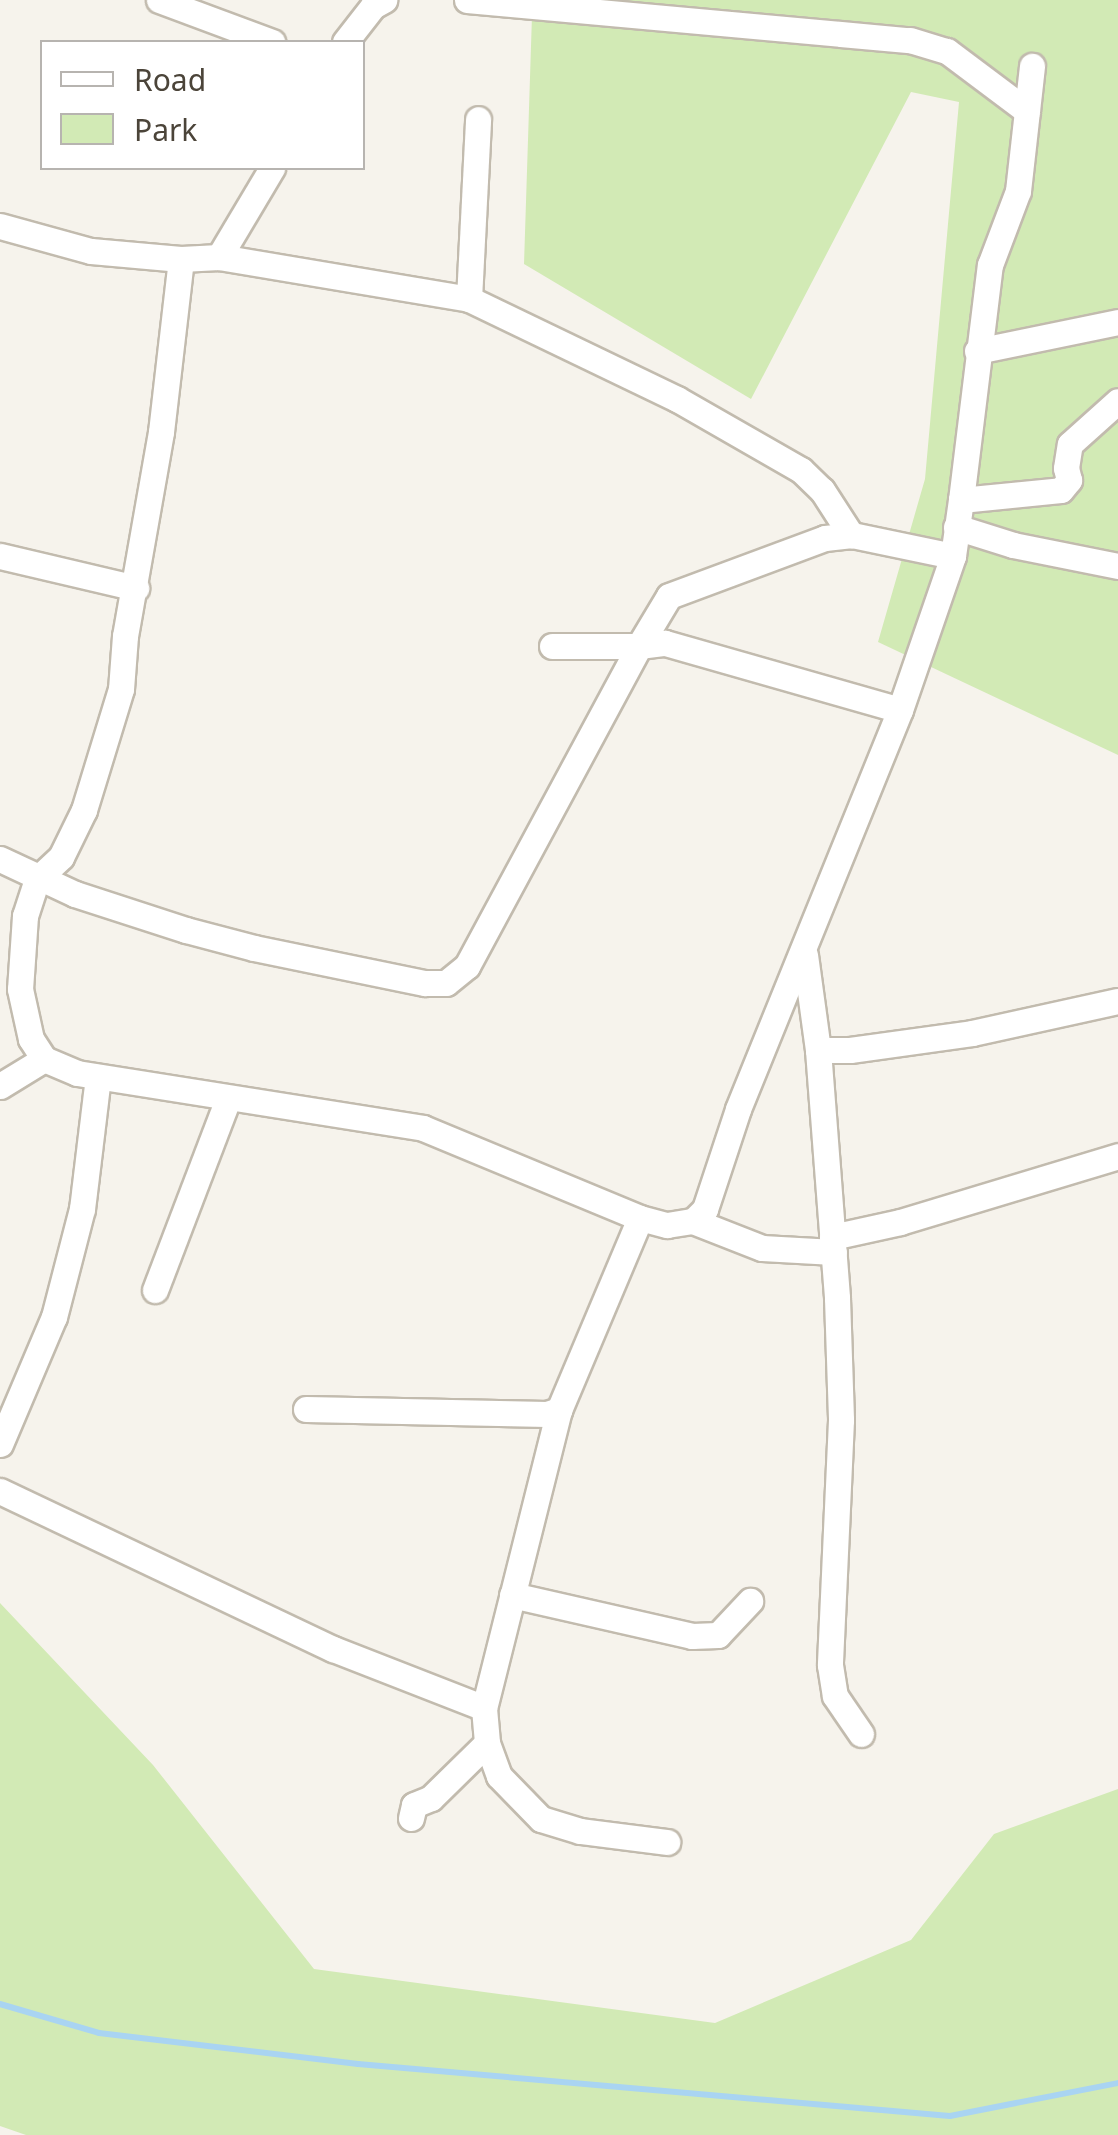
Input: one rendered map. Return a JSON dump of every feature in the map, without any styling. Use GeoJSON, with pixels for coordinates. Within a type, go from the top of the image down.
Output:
{"type":"FeatureCollection","features":[{"type":"Feature","properties":{"kind":"street"},"geometry":{"type":"LineString","coordinates":[[159,0],[267,40]]}},
{"type":"Feature","properties":{"kind":"street"},"geometry":{"type":"LineString","coordinates":[[467,0],[910,40],[947,50],[1027,111]]}},
{"type":"Feature","properties":{"kind":"street"},"geometry":{"type":"LineString","coordinates":[[347,40],[376,2]]}},
{"type":"Feature","properties":{"kind":"street"},"geometry":{"type":"LineString","coordinates":[[693,1221],[705,1209],[738,1109],[900,710],[953,556],[990,266],[1018,190],[1032,66]]}},
{"type":"Feature","properties":{"kind":"street"},"geometry":{"type":"LineString","coordinates":[[469,299],[478,119]]}},
{"type":"Feature","properties":{"kind":"street"},"geometry":{"type":"LineString","coordinates":[[219,256],[271,170]]}},
{"type":"Feature","properties":{"kind":"street"},"geometry":{"type":"LineString","coordinates":[[0,226],[90,252],[181,259],[219,256],[469,299],[677,399],[801,470],[822,490],[852,534]]}},
{"type":"Feature","properties":{"kind":"street"},"geometry":{"type":"LineString","coordinates":[[181,259],[161,432],[136,588],[124,636],[121,689],[84,810],[61,856],[37,879],[25,916],[20,989],[30,1039],[44,1058],[98,1077],[423,1128],[640,1218],[667,1225],[693,1221],[772,1250],[833,1245],[1118,1156]]}},
{"type":"Feature","properties":{"kind":"street"},"geometry":{"type":"LineString","coordinates":[[977,352],[1118,322]]}},
{"type":"Feature","properties":{"kind":"street"},"geometry":{"type":"LineString","coordinates":[[961,500],[1052,493],[1065,488],[1069,480],[1066,468],[1070,444],[1118,401]]}},
{"type":"Feature","properties":{"kind":"street"},"geometry":{"type":"LineString","coordinates":[[956,527],[1012,545],[1118,566]]}},
{"type":"Feature","properties":{"kind":"street"},"geometry":{"type":"LineString","coordinates":[[0,859],[37,879],[126,912],[254,948],[425,983],[446,983],[467,966],[669,596],[825,538],[852,534],[953,556]]}},
{"type":"Feature","properties":{"kind":"street"},"geometry":{"type":"LineString","coordinates":[[0,556],[136,588]]}},
{"type":"Feature","properties":{"kind":"street"},"geometry":{"type":"LineString","coordinates":[[552,646],[665,643],[900,710]]}},
{"type":"Feature","properties":{"kind":"street"},"geometry":{"type":"LineString","coordinates":[[804,952],[818,1050],[841,1420],[830,1665],[835,1696],[862,1734]]}},
{"type":"Feature","properties":{"kind":"street"},"geometry":{"type":"LineString","coordinates":[[818,1050],[850,1050],[972,1033],[1118,1001]]}},
{"type":"Feature","properties":{"kind":"street"},"geometry":{"type":"LineString","coordinates":[[0,1086],[44,1058]]}},
{"type":"Feature","properties":{"kind":"street"},"geometry":{"type":"LineString","coordinates":[[0,1444],[54,1317],[82,1209],[98,1077]]}},
{"type":"Feature","properties":{"kind":"street"},"geometry":{"type":"LineString","coordinates":[[154,1290],[228,1099]]}},
{"type":"Feature","properties":{"kind":"street"},"geometry":{"type":"LineString","coordinates":[[640,1218],[559,1410],[484,1708],[487,1743],[499,1776],[541,1819],[580,1830],[667,1842]]}},
{"type":"Feature","properties":{"kind":"street"},"geometry":{"type":"LineString","coordinates":[[306,1409],[547,1414],[559,1410]]}},
{"type":"Feature","properties":{"kind":"street"},"geometry":{"type":"LineString","coordinates":[[0,1491],[333,1650],[484,1708]]}},
{"type":"Feature","properties":{"kind":"street"},"geometry":{"type":"LineString","coordinates":[[512,1594],[692,1636],[718,1635],[750,1601]]}},
{"type":"Feature","properties":{"kind":"street"},"geometry":{"type":"LineString","coordinates":[[411,1818],[414,1805],[430,1798],[487,1743]]}},
{"type":"Feature","properties":{"kind":"green space"},"geometry":{"type":"Polygon","coordinates":[[[537,0],[1118,0],[1118,755],[878,642],[925,479],[959,102],[911,92],[751,399],[524,264],[532,15],[537,0]]]}},
{"type":"Feature","properties":{"kind":"green space"},"geometry":{"type":"Polygon","coordinates":[[[0,1603],[153,1765],[314,1969],[715,2023],[911,1940],[994,1834],[1118,1789],[1118,2135],[26,2135],[0,2126],[0,1603]]]}},
{"type":"Feature","properties":{"kind":"waterway"},"geometry":{"type":"LineString","coordinates":[[0,2004],[99,2033],[358,2064],[950,2116],[1118,2083]]}}]}
